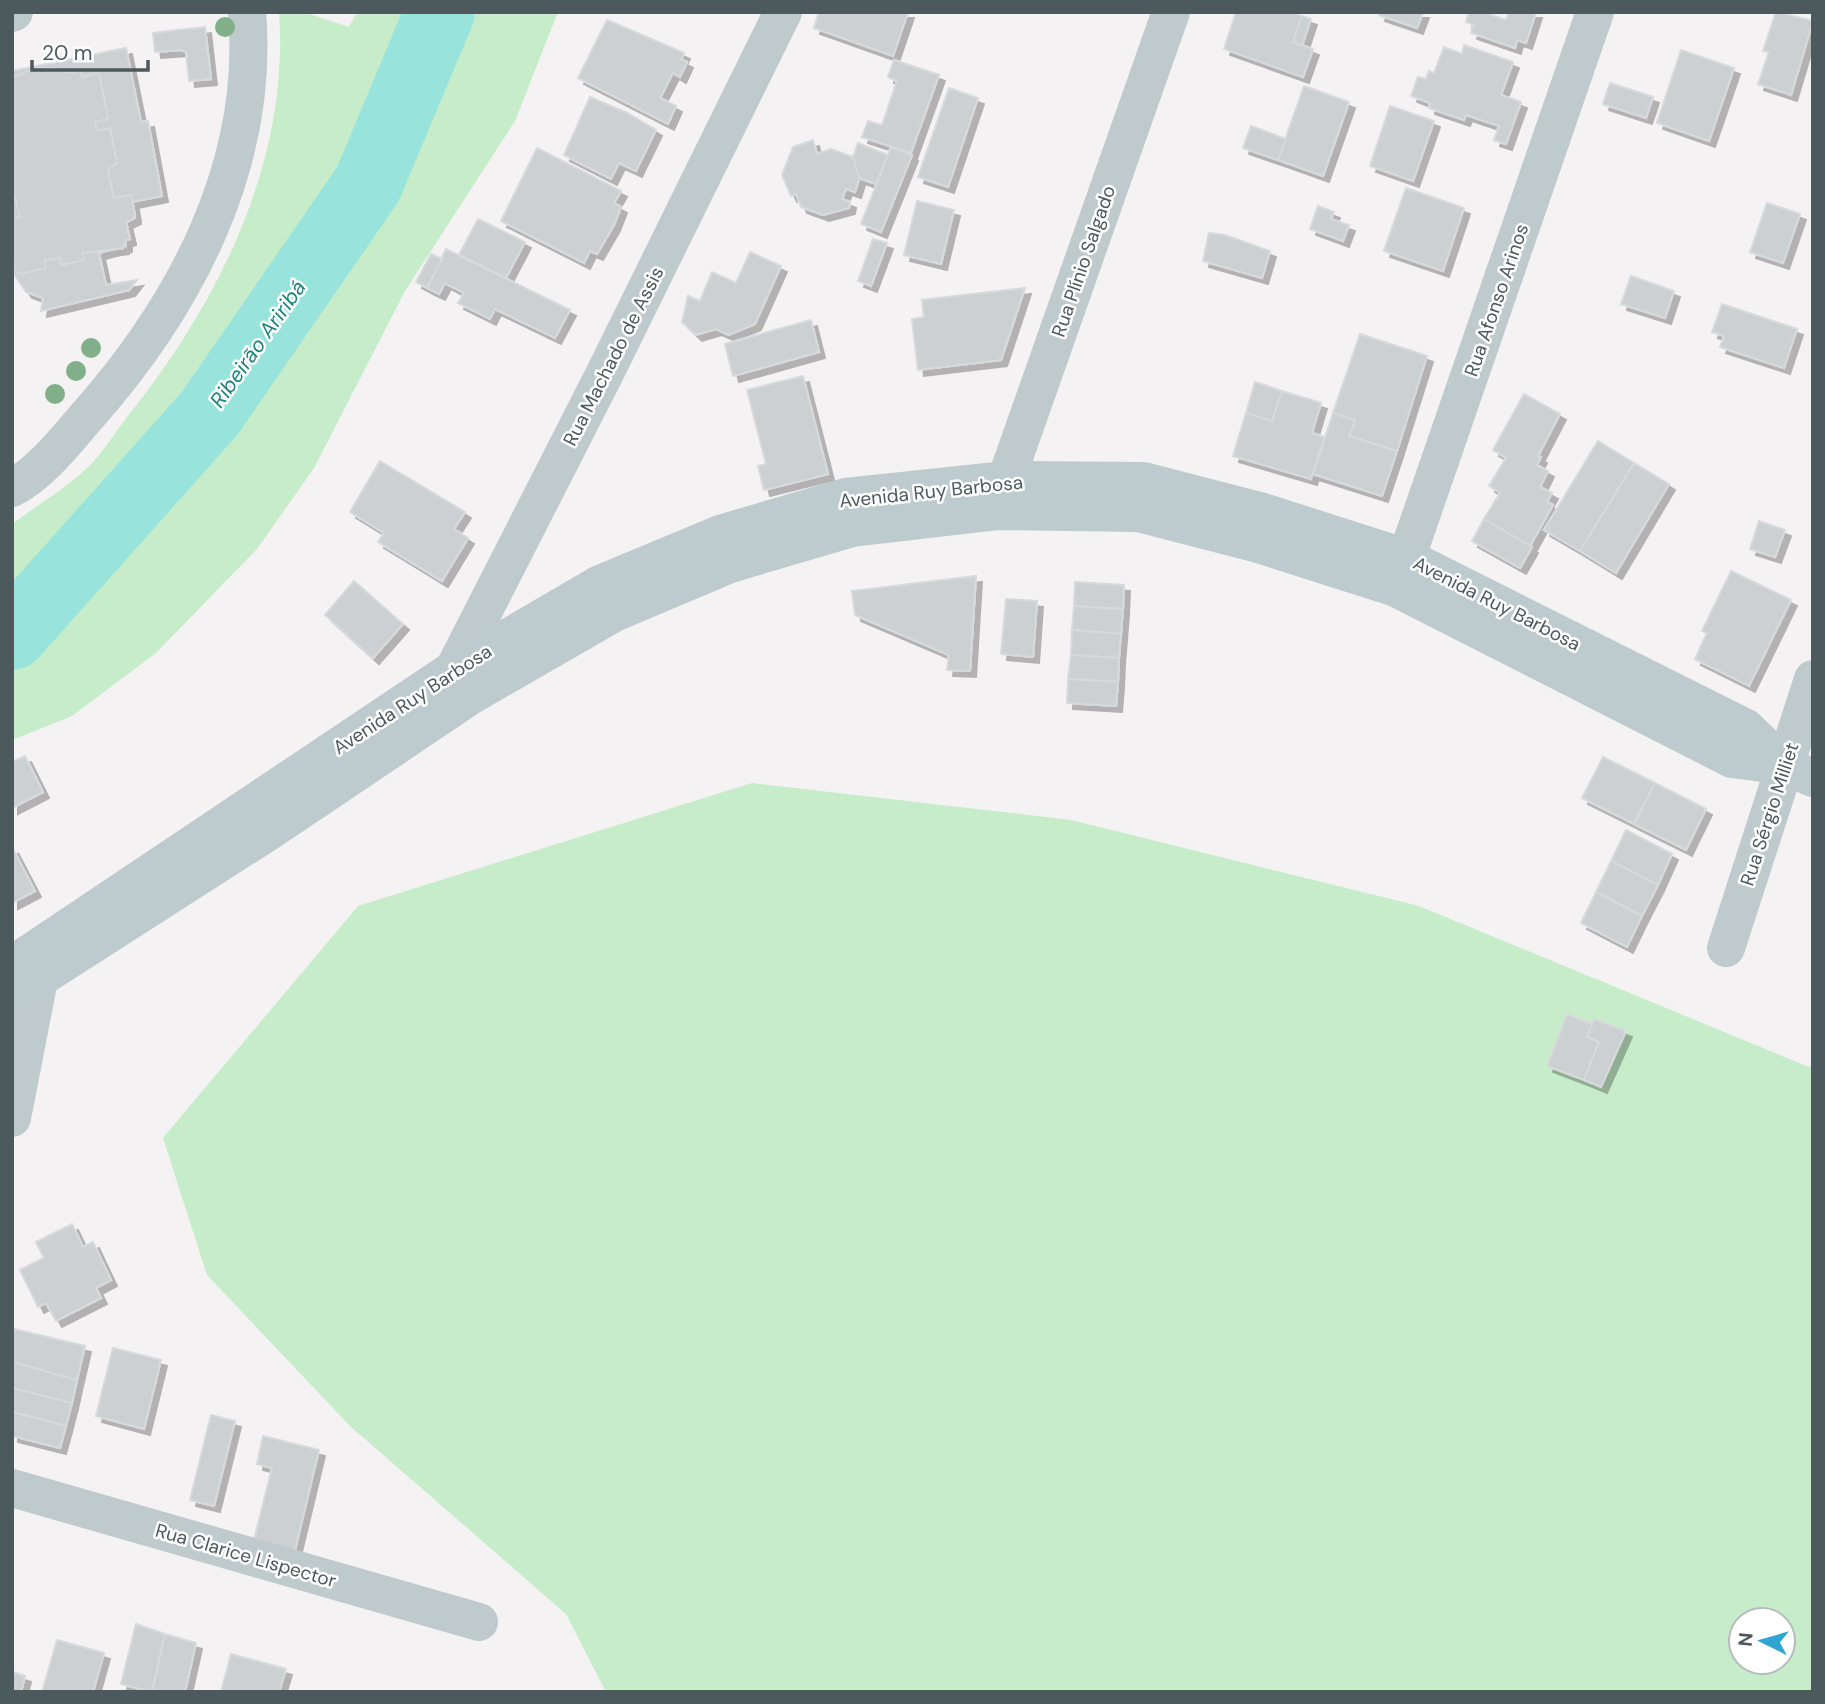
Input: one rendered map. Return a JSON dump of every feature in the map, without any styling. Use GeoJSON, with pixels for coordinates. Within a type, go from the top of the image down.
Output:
{"type":"FeatureCollection","features":[{"type":"Feature","properties":{"kind":"main road","name":"Avenida Ruy Barbosa"},"geometry":{"type":"LineString","coordinates":[[22,974],[462,682],[600,584],[720,534],[846,497],[1002,496],[1143,481],[1263,512],[1746,728],[1799,772]]}},
{"type":"Feature","properties":{"kind":"street"},"geometry":{"type":"LineString","coordinates":[[12,488],[52,456],[102,399],[172,306],[216,214],[234,163],[249,85],[251,56],[247,12]]}},
{"type":"Feature","properties":{"kind":"street","name":"Rua Machado de Assis"},"geometry":{"type":"LineString","coordinates":[[462,682],[605,373],[783,12]]}},
{"type":"Feature","properties":{"kind":"street","name":"Rua Plínio Salgado"},"geometry":{"type":"LineString","coordinates":[[1002,496],[1171,12]]}},
{"type":"Feature","properties":{"kind":"street","name":"Rua Afonso Arinos"},"geometry":{"type":"LineString","coordinates":[[1401,573],[1595,12]]}},
{"type":"Feature","properties":{"kind":"street","name":"Rua Sérgio Milliet"},"geometry":{"type":"LineString","coordinates":[[1726,948],[1799,772],[1813,679]]}},
{"type":"Feature","properties":{"kind":"street"},"geometry":{"type":"LineString","coordinates":[[12,1118],[22,974]]}},
{"type":"Feature","properties":{"kind":"street","name":"Rua Clarice Lispector"},"geometry":{"type":"LineString","coordinates":[[12,1488],[479,1622]]}},
{"type":"Feature","properties":{"kind":"green space"},"geometry":{"type":"Polygon","coordinates":[[[279,12],[303,12],[349,27],[357,12],[558,12],[515,121],[405,291],[314,468],[257,549],[156,653],[72,716],[12,740],[12,524],[68,484],[98,457],[163,369],[220,275],[260,174],[273,121],[279,67],[279,12]]]}},
{"type":"Feature","properties":{"kind":"green space"},"geometry":{"type":"Polygon","coordinates":[[[752,783],[1071,820],[1419,906],[1809,1067],[1813,1065],[1813,1692],[606,1692],[566,1614],[350,1426],[207,1275],[163,1138],[358,906],[752,783]]]}},
{"type":"Feature","properties":{"kind":"building"},"geometry":{"type":"Polygon","coordinates":[[[819,12],[908,12],[893,56],[814,28],[819,12]]]}},
{"type":"Feature","properties":{"kind":"building"},"geometry":{"type":"Polygon","coordinates":[[[1236,12],[1291,12],[1302,16],[1293,42],[1313,49],[1303,77],[1224,49],[1236,12]]]}},
{"type":"Feature","properties":{"kind":"building"},"geometry":{"type":"Polygon","coordinates":[[[1380,12],[1423,12],[1417,28],[1379,15],[1380,12]]]}},
{"type":"Feature","properties":{"kind":"building"},"geometry":{"type":"Polygon","coordinates":[[[1469,12],[1492,12],[1491,15],[1506,20],[1509,12],[1536,12],[1526,43],[1517,40],[1515,48],[1471,33],[1474,25],[1466,22],[1469,12]]]}},
{"type":"Feature","properties":{"kind":"building"},"geometry":{"type":"Polygon","coordinates":[[[1776,12],[1813,21],[1791,95],[1758,84],[1769,52],[1763,51],[1776,12]]]}},
{"type":"Feature","properties":{"kind":"building"},"geometry":{"type":"Polygon","coordinates":[[[1302,16],[1311,19],[1302,46],[1293,42],[1302,16]]]}},
{"type":"Feature","properties":{"kind":"building"},"geometry":{"type":"Polygon","coordinates":[[[607,20],[684,53],[681,59],[687,62],[680,77],[673,73],[660,98],[676,106],[668,124],[578,78],[607,20]]]}},
{"type":"Feature","properties":{"kind":"building"},"geometry":{"type":"Polygon","coordinates":[[[205,27],[211,79],[189,81],[186,52],[155,52],[153,33],[205,27]]]}},
{"type":"Feature","properties":{"kind":"building"},"geometry":{"type":"Polygon","coordinates":[[[1464,45],[1513,62],[1501,95],[1521,102],[1506,144],[1494,140],[1499,126],[1466,115],[1464,120],[1429,108],[1430,103],[1411,96],[1418,77],[1426,79],[1429,71],[1434,73],[1444,47],[1462,54],[1464,45]]]}},
{"type":"Feature","properties":{"kind":"building"},"geometry":{"type":"Polygon","coordinates":[[[126,48],[141,122],[148,121],[162,196],[132,202],[135,218],[126,222],[130,239],[126,240],[126,246],[99,253],[106,285],[137,280],[129,290],[41,311],[43,298],[26,292],[12,271],[12,71],[126,48]]]}},
{"type":"Feature","properties":{"kind":"building"},"geometry":{"type":"Polygon","coordinates":[[[1681,50],[1734,68],[1709,141],[1657,123],[1681,50]]]}},
{"type":"Feature","properties":{"kind":"building"},"geometry":{"type":"Polygon","coordinates":[[[894,60],[939,75],[911,153],[862,137],[868,121],[882,125],[897,81],[888,77],[894,60]]]}},
{"type":"Feature","properties":{"kind":"building"},"geometry":{"type":"Polygon","coordinates":[[[34,68],[52,68],[70,73],[81,70],[82,77],[99,73],[108,119],[95,122],[97,131],[110,128],[117,163],[108,170],[114,198],[131,195],[135,215],[126,222],[130,239],[126,240],[123,248],[82,253],[84,260],[61,265],[60,258],[45,260],[46,268],[20,274],[15,271],[12,255],[12,219],[20,217],[12,187],[12,78],[34,68]]]}},
{"type":"Feature","properties":{"kind":"building"},"geometry":{"type":"Polygon","coordinates":[[[1610,83],[1653,97],[1646,118],[1603,104],[1610,83]]]}},
{"type":"Feature","properties":{"kind":"building"},"geometry":{"type":"Polygon","coordinates":[[[1304,86],[1349,102],[1323,176],[1278,160],[1304,86]]]}},
{"type":"Feature","properties":{"kind":"building"},"geometry":{"type":"Polygon","coordinates":[[[949,88],[978,98],[948,187],[918,177],[949,88]]]}},
{"type":"Feature","properties":{"kind":"building"},"geometry":{"type":"Polygon","coordinates":[[[590,97],[627,113],[656,130],[636,171],[619,163],[611,179],[564,155],[590,97]]]}},
{"type":"Feature","properties":{"kind":"building"},"geometry":{"type":"Polygon","coordinates":[[[1390,106],[1434,121],[1413,181],[1370,166],[1390,106]]]}},
{"type":"Feature","properties":{"kind":"building"},"geometry":{"type":"Polygon","coordinates":[[[1251,126],[1286,139],[1278,160],[1243,148],[1251,126]]]}},
{"type":"Feature","properties":{"kind":"building"},"geometry":{"type":"Polygon","coordinates":[[[813,140],[817,154],[831,149],[853,157],[860,176],[855,192],[846,189],[842,199],[850,202],[849,208],[823,215],[801,207],[796,194],[791,196],[782,175],[793,147],[813,140]]]}},
{"type":"Feature","properties":{"kind":"building"},"geometry":{"type":"Polygon","coordinates":[[[858,143],[888,155],[876,184],[859,178],[853,157],[858,143]]]}},
{"type":"Feature","properties":{"kind":"building"},"geometry":{"type":"Polygon","coordinates":[[[891,147],[912,155],[881,232],[861,224],[891,147]]]}},
{"type":"Feature","properties":{"kind":"building"},"geometry":{"type":"Polygon","coordinates":[[[537,148],[621,191],[614,203],[621,207],[614,225],[597,254],[590,251],[584,263],[501,221],[537,148]]]}},
{"type":"Feature","properties":{"kind":"building"},"geometry":{"type":"Polygon","coordinates":[[[1406,188],[1464,208],[1443,271],[1384,251],[1406,188]]]}},
{"type":"Feature","properties":{"kind":"building"},"geometry":{"type":"Polygon","coordinates":[[[917,201],[954,210],[941,264],[904,255],[917,201]]]}},
{"type":"Feature","properties":{"kind":"building"},"geometry":{"type":"Polygon","coordinates":[[[1767,203],[1800,214],[1783,263],[1750,252],[1767,203]]]}},
{"type":"Feature","properties":{"kind":"building"},"geometry":{"type":"Polygon","coordinates":[[[1318,206],[1334,212],[1331,219],[1349,225],[1343,241],[1310,229],[1318,206]]]}},
{"type":"Feature","properties":{"kind":"building"},"geometry":{"type":"Polygon","coordinates":[[[478,219],[525,242],[506,278],[459,255],[478,219]]]}},
{"type":"Feature","properties":{"kind":"building"},"geometry":{"type":"Polygon","coordinates":[[[1209,233],[1225,235],[1270,251],[1262,278],[1203,261],[1209,233]]]}},
{"type":"Feature","properties":{"kind":"building"},"geometry":{"type":"Polygon","coordinates":[[[873,239],[887,243],[871,286],[858,281],[873,239]]]}},
{"type":"Feature","properties":{"kind":"building"},"geometry":{"type":"Polygon","coordinates":[[[446,249],[570,310],[555,338],[495,309],[490,319],[458,303],[464,293],[445,283],[439,294],[427,288],[446,249]]]}},
{"type":"Feature","properties":{"kind":"building"},"geometry":{"type":"Polygon","coordinates":[[[750,252],[781,266],[755,324],[729,335],[716,329],[696,335],[682,322],[688,296],[700,301],[712,272],[736,283],[750,252]]]}},
{"type":"Feature","properties":{"kind":"building"},"geometry":{"type":"Polygon","coordinates":[[[431,254],[442,259],[427,288],[416,282],[431,254]]]}},
{"type":"Feature","properties":{"kind":"building"},"geometry":{"type":"Polygon","coordinates":[[[1631,276],[1674,291],[1665,318],[1621,304],[1631,276]]]}},
{"type":"Feature","properties":{"kind":"building"},"geometry":{"type":"Polygon","coordinates":[[[1025,288],[1001,360],[918,370],[912,319],[924,317],[922,300],[1025,288]]]}},
{"type":"Feature","properties":{"kind":"building"},"geometry":{"type":"Polygon","coordinates":[[[1722,304],[1797,329],[1784,368],[1720,347],[1724,336],[1712,332],[1722,304]]]}},
{"type":"Feature","properties":{"kind":"building"},"geometry":{"type":"Polygon","coordinates":[[[811,320],[819,352],[733,376],[725,344],[811,320]]]}},
{"type":"Feature","properties":{"kind":"building"},"geometry":{"type":"Polygon","coordinates":[[[1360,334],[1427,356],[1397,451],[1349,436],[1355,420],[1333,413],[1360,334]]]}},
{"type":"Feature","properties":{"kind":"building"},"geometry":{"type":"Polygon","coordinates":[[[803,376],[828,474],[764,490],[758,466],[766,464],[747,390],[803,376]]]}},
{"type":"Feature","properties":{"kind":"building"},"geometry":{"type":"Polygon","coordinates":[[[1255,382],[1282,391],[1272,421],[1246,413],[1255,382]]]}},
{"type":"Feature","properties":{"kind":"building"},"geometry":{"type":"Polygon","coordinates":[[[1282,391],[1321,403],[1312,433],[1325,437],[1311,479],[1233,456],[1246,413],[1272,421],[1282,391]]]}},
{"type":"Feature","properties":{"kind":"building"},"geometry":{"type":"Polygon","coordinates":[[[1524,394],[1560,414],[1538,456],[1541,457],[1537,465],[1548,471],[1540,487],[1552,493],[1547,502],[1553,505],[1530,546],[1484,519],[1500,493],[1489,486],[1506,458],[1493,450],[1524,394]]]}},
{"type":"Feature","properties":{"kind":"building"},"geometry":{"type":"Polygon","coordinates":[[[1333,413],[1355,420],[1349,436],[1397,451],[1382,496],[1313,474],[1333,413]]]}},
{"type":"Feature","properties":{"kind":"building"},"geometry":{"type":"Polygon","coordinates":[[[1598,441],[1634,463],[1580,551],[1544,530],[1598,441]]]}},
{"type":"Feature","properties":{"kind":"building"},"geometry":{"type":"Polygon","coordinates":[[[380,461],[465,512],[454,529],[468,538],[442,581],[378,542],[384,533],[350,512],[380,461]]]}},
{"type":"Feature","properties":{"kind":"building"},"geometry":{"type":"Polygon","coordinates":[[[1634,463],[1669,484],[1616,573],[1580,551],[1634,463]]]}},
{"type":"Feature","properties":{"kind":"building"},"geometry":{"type":"Polygon","coordinates":[[[1484,519],[1532,547],[1520,568],[1472,541],[1484,519]]]}},
{"type":"Feature","properties":{"kind":"building"},"geometry":{"type":"Polygon","coordinates":[[[1759,521],[1785,530],[1775,557],[1750,549],[1759,521]]]}},
{"type":"Feature","properties":{"kind":"building"},"geometry":{"type":"Polygon","coordinates":[[[1731,571],[1791,600],[1749,686],[1695,659],[1707,633],[1702,631],[1731,571]]]}},
{"type":"Feature","properties":{"kind":"building"},"geometry":{"type":"Polygon","coordinates":[[[976,576],[970,671],[947,670],[949,655],[855,615],[852,591],[976,576]]]}},
{"type":"Feature","properties":{"kind":"building"},"geometry":{"type":"Polygon","coordinates":[[[354,581],[403,624],[373,658],[325,615],[354,581]]]}},
{"type":"Feature","properties":{"kind":"building"},"geometry":{"type":"Polygon","coordinates":[[[1075,582],[1124,585],[1123,609],[1074,606],[1075,582]]]}},
{"type":"Feature","properties":{"kind":"building"},"geometry":{"type":"Polygon","coordinates":[[[1006,599],[1037,601],[1033,657],[1001,654],[1006,599]]]}},
{"type":"Feature","properties":{"kind":"building"},"geometry":{"type":"Polygon","coordinates":[[[1074,606],[1123,609],[1121,634],[1072,630],[1074,606]]]}},
{"type":"Feature","properties":{"kind":"building"},"geometry":{"type":"Polygon","coordinates":[[[1072,630],[1121,634],[1119,658],[1071,655],[1072,630]]]}},
{"type":"Feature","properties":{"kind":"building"},"geometry":{"type":"Polygon","coordinates":[[[1071,655],[1119,658],[1118,682],[1068,679],[1071,655]]]}},
{"type":"Feature","properties":{"kind":"building"},"geometry":{"type":"Polygon","coordinates":[[[1068,679],[1118,682],[1116,706],[1067,703],[1068,679]]]}},
{"type":"Feature","properties":{"kind":"building"},"geometry":{"type":"Polygon","coordinates":[[[25,756],[43,792],[12,808],[12,762],[25,756]]]}},
{"type":"Feature","properties":{"kind":"building"},"geometry":{"type":"Polygon","coordinates":[[[1603,757],[1655,783],[1634,824],[1582,798],[1603,757]]]}},
{"type":"Feature","properties":{"kind":"building"},"geometry":{"type":"Polygon","coordinates":[[[1655,783],[1706,809],[1686,850],[1634,824],[1655,783]]]}},
{"type":"Feature","properties":{"kind":"building"},"geometry":{"type":"Polygon","coordinates":[[[1626,830],[1672,854],[1658,885],[1611,861],[1626,830]]]}},
{"type":"Feature","properties":{"kind":"building"},"geometry":{"type":"Polygon","coordinates":[[[12,847],[35,891],[12,903],[12,847]]]}},
{"type":"Feature","properties":{"kind":"building"},"geometry":{"type":"Polygon","coordinates":[[[1611,861],[1658,885],[1642,916],[1596,892],[1611,861]]]}},
{"type":"Feature","properties":{"kind":"building"},"geometry":{"type":"Polygon","coordinates":[[[1596,892],[1642,916],[1627,947],[1581,923],[1596,892]]]}},
{"type":"Feature","properties":{"kind":"building"},"geometry":{"type":"Polygon","coordinates":[[[1567,1014],[1592,1024],[1587,1037],[1599,1042],[1584,1080],[1547,1066],[1567,1014]]]}},
{"type":"Feature","properties":{"kind":"building"},"geometry":{"type":"Polygon","coordinates":[[[1594,1019],[1626,1031],[1601,1087],[1584,1080],[1599,1042],[1587,1037],[1594,1019]]]}},
{"type":"Feature","properties":{"kind":"building"},"geometry":{"type":"Polygon","coordinates":[[[72,1224],[83,1247],[93,1242],[111,1280],[96,1288],[101,1298],[56,1321],[46,1303],[38,1307],[20,1270],[44,1258],[36,1242],[72,1224]]]}},
{"type":"Feature","properties":{"kind":"building"},"geometry":{"type":"Polygon","coordinates":[[[14,1329],[85,1346],[77,1380],[12,1362],[14,1329]]]}},
{"type":"Feature","properties":{"kind":"building"},"geometry":{"type":"Polygon","coordinates":[[[113,1348],[161,1360],[144,1429],[96,1416],[113,1348]]]}},
{"type":"Feature","properties":{"kind":"building"},"geometry":{"type":"Polygon","coordinates":[[[12,1362],[77,1380],[72,1403],[12,1388],[12,1362]]]}},
{"type":"Feature","properties":{"kind":"building"},"geometry":{"type":"Polygon","coordinates":[[[12,1388],[72,1403],[66,1426],[12,1412],[12,1388]]]}},
{"type":"Feature","properties":{"kind":"building"},"geometry":{"type":"Polygon","coordinates":[[[12,1412],[66,1426],[60,1448],[12,1436],[12,1412]]]}},
{"type":"Feature","properties":{"kind":"building"},"geometry":{"type":"Polygon","coordinates":[[[211,1415],[235,1421],[214,1506],[190,1500],[211,1415]]]}},
{"type":"Feature","properties":{"kind":"building"},"geometry":{"type":"Polygon","coordinates":[[[263,1436],[319,1450],[295,1550],[254,1540],[272,1468],[257,1464],[263,1436]]]}},
{"type":"Feature","properties":{"kind":"building"},"geometry":{"type":"Polygon","coordinates":[[[136,1624],[165,1634],[152,1692],[121,1684],[136,1624]]]}},
{"type":"Feature","properties":{"kind":"building"},"geometry":{"type":"Polygon","coordinates":[[[165,1634],[196,1643],[185,1692],[152,1692],[165,1634]]]}},
{"type":"Feature","properties":{"kind":"building"},"geometry":{"type":"Polygon","coordinates":[[[57,1640],[104,1653],[93,1692],[42,1692],[57,1640]]]}},
{"type":"Feature","properties":{"kind":"building"},"geometry":{"type":"Polygon","coordinates":[[[231,1654],[286,1669],[279,1692],[221,1692],[231,1654]]]}},
{"type":"Feature","properties":{"kind":"building"},"geometry":{"type":"Polygon","coordinates":[[[12,1672],[25,1676],[21,1692],[12,1692],[12,1672]]]}},
{"type":"Feature","properties":{"kind":"waterway","name":"Ribeirão Ariribá"},"geometry":{"type":"LineString","coordinates":[[12,635],[210,413],[368,184],[440,12]]}}]}
